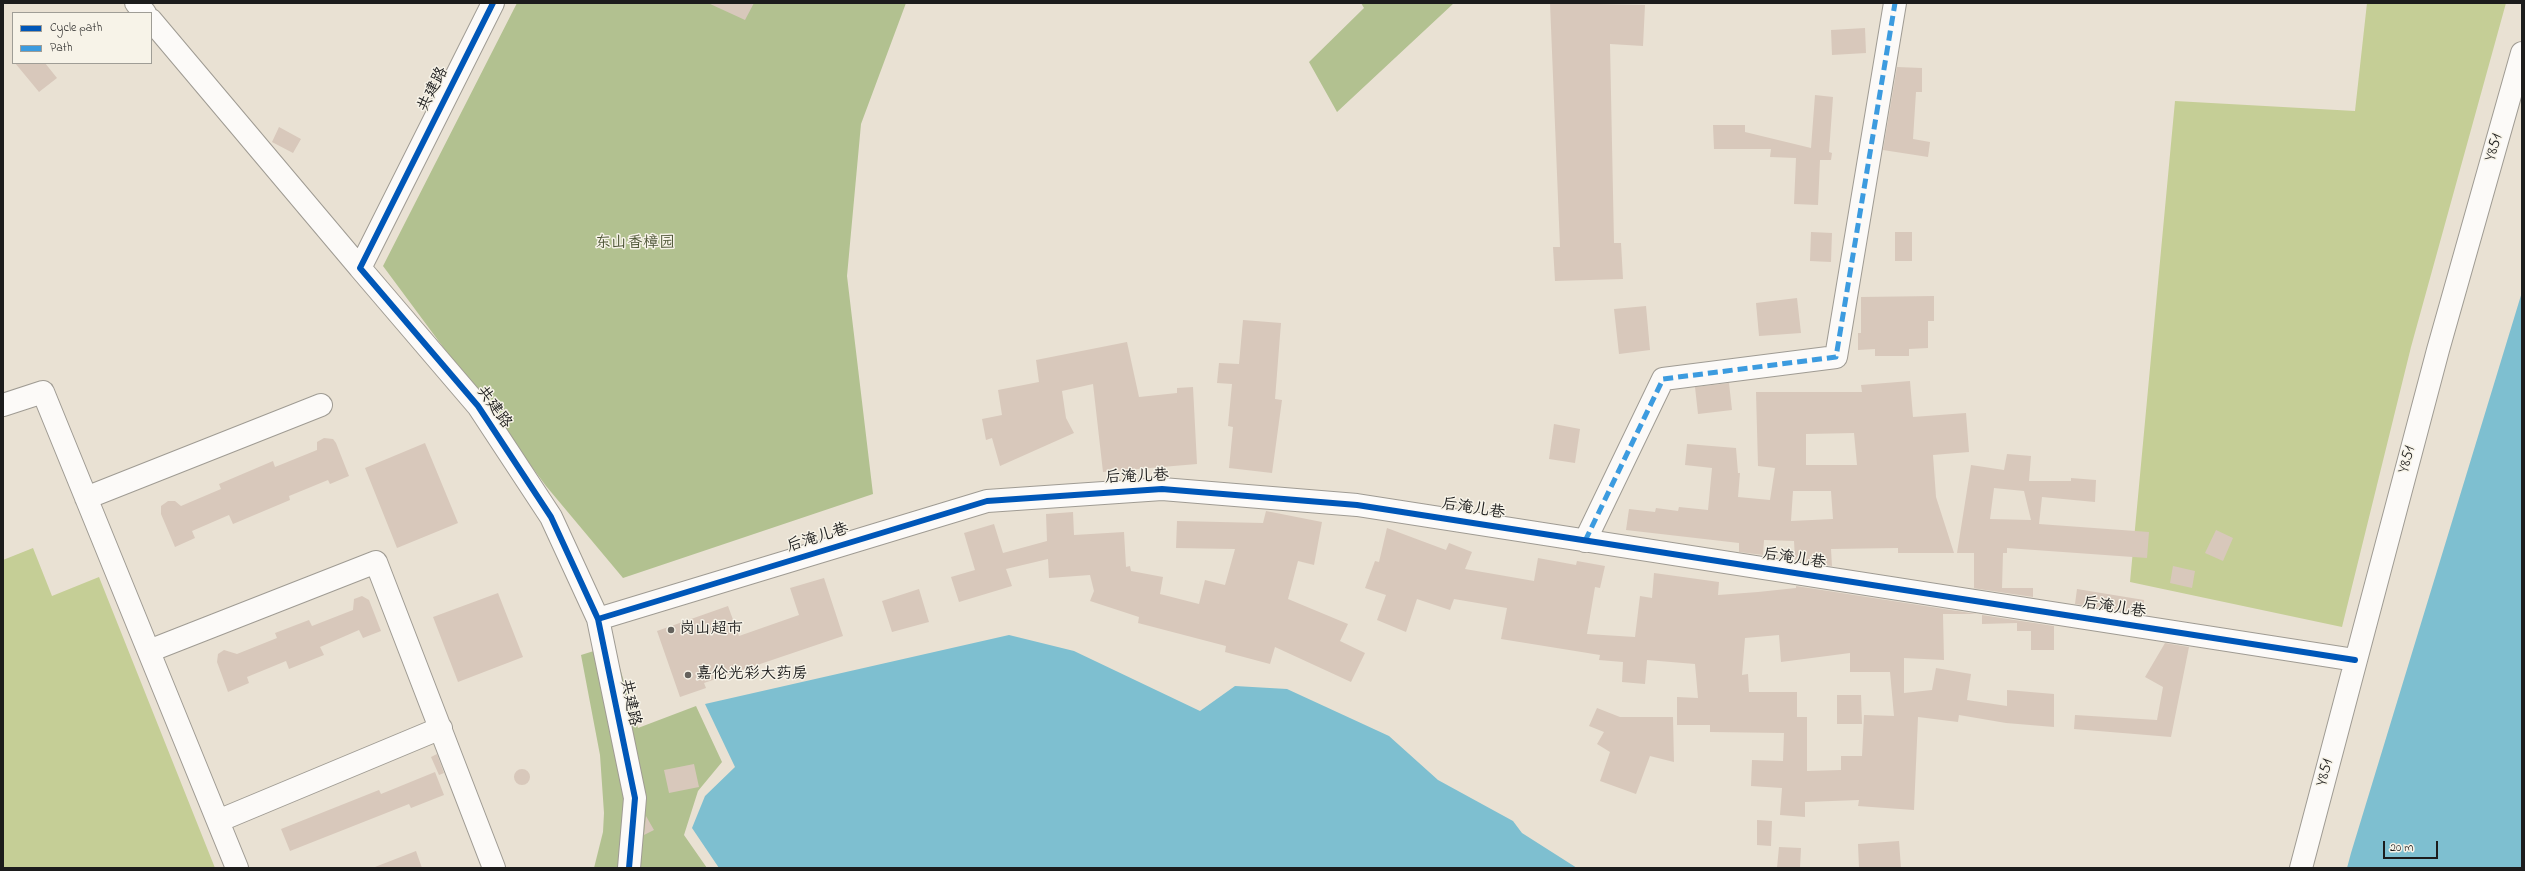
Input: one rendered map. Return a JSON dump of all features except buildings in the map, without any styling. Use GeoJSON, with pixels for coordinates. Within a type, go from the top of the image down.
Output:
{"type":"FeatureCollection","features":[{"type":"Feature","properties":{"kind":"street"},"geometry":{"type":"LineString","coordinates":[[136,3],[144,12]]}},
{"type":"Feature","properties":{"kind":"street","name":"共建路"},"geometry":{"type":"LineString","coordinates":[[493,3],[360,268],[478,406],[551,517],[598,619],[635,798],[629,868]]}},
{"type":"Feature","properties":{"kind":"street"},"geometry":{"type":"LineString","coordinates":[[1585,541],[1663,379],[1836,357],[1895,3]]}},
{"type":"Feature","properties":{"kind":"street"},"geometry":{"type":"LineString","coordinates":[[152,21],[360,268]]}},
{"type":"Feature","properties":{"kind":"street","name":"Y851"},"geometry":{"type":"LineString","coordinates":[[2301,868],[2438,350],[2522,53]]}},
{"type":"Feature","properties":{"kind":"street"},"geometry":{"type":"LineString","coordinates":[[3,405],[43,392],[237,868]]}},
{"type":"Feature","properties":{"kind":"street"},"geometry":{"type":"LineString","coordinates":[[86,498],[320,405]]}},
{"type":"Feature","properties":{"kind":"street","name":"后淹儿巷"},"geometry":{"type":"LineString","coordinates":[[598,619],[987,501],[1162,488],[1357,505],[2355,660]]}},
{"type":"Feature","properties":{"kind":"street"},"geometry":{"type":"LineString","coordinates":[[149,651],[376,562],[494,868]]}},
{"type":"Feature","properties":{"kind":"street"},"geometry":{"type":"LineString","coordinates":[[218,821],[441,728]]}},
{"type":"Feature","properties":{"kind":"green space","name":"东山香樟园"},"geometry":{"type":"Polygon","coordinates":[[[517,3],[906,3],[861,124],[847,276],[873,494],[623,578],[546,486],[383,266],[517,3]]]}},
{"type":"Feature","properties":{"kind":"green space"},"geometry":{"type":"Polygon","coordinates":[[[1361,3],[1454,3],[1337,112],[1309,62],[1364,8],[1361,3]]]}},
{"type":"Feature","properties":{"kind":"green space"},"geometry":{"type":"Polygon","coordinates":[[[2367,3],[2506,3],[2411,347],[2342,627],[2130,582],[2175,101],[2355,111],[2367,3]]]}},
{"type":"Feature","properties":{"kind":"green space"},"geometry":{"type":"Polygon","coordinates":[[[33,548],[52,596],[99,577],[215,868],[3,868],[3,560],[33,548]]]}},
{"type":"Feature","properties":{"kind":"green space"},"geometry":{"type":"Polygon","coordinates":[[[613,645],[638,728],[696,706],[722,762],[698,791],[684,835],[707,868],[594,868],[603,832],[604,813],[600,755],[581,655],[613,645]]]}},
{"type":"Feature","properties":{"kind":"water"},"geometry":{"type":"Polygon","coordinates":[[[2522,292],[2522,868],[2347,868],[2351,853],[2522,292]]]}},
{"type":"Feature","properties":{"kind":"water"},"geometry":{"type":"Polygon","coordinates":[[[1009,635],[1074,651],[1200,711],[1235,686],[1287,689],[1389,736],[1438,780],[1513,821],[1522,833],[1577,868],[719,868],[692,828],[705,796],[735,767],[705,704],[1009,635]]]}},
{"type":"Feature","properties":{"kind":"marked path"},"geometry":{"type":"LineString","coordinates":[[1585,541],[1663,379],[1836,357],[1895,3]]}},
{"type":"Feature","properties":{"kind":"cycle path"},"geometry":{"type":"LineString","coordinates":[[493,3],[360,268],[478,406],[551,517],[598,619],[635,798],[629,868]]}},
{"type":"Feature","properties":{"kind":"cycle path"},"geometry":{"type":"LineString","coordinates":[[598,619],[987,501],[1162,489],[1357,505],[2355,660]]}},
{"type":"Feature","properties":{"kind":"place","name":"岗山超市"},"geometry":{"type":"Point","coordinates":[671,630]}},
{"type":"Feature","properties":{"kind":"place","name":"嘉伦光彩大药房"},"geometry":{"type":"Point","coordinates":[688,675]}}]}
